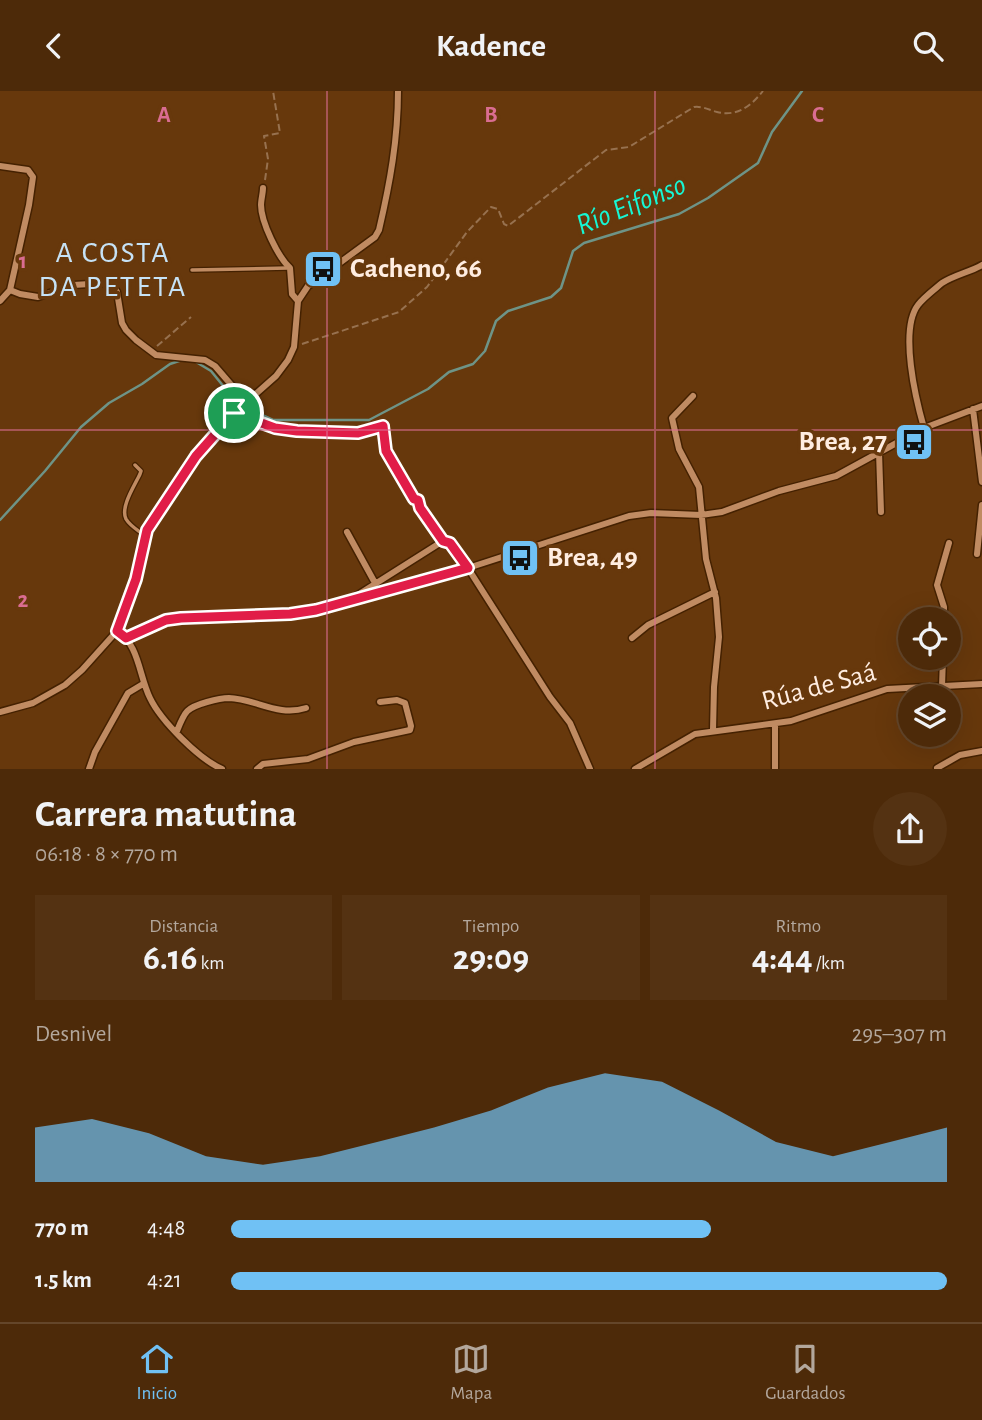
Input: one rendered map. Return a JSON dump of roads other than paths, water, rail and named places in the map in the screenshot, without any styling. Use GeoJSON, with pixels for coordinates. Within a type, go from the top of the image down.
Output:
{"type":"FeatureCollection","features":[{"type":"Feature","properties":{"kind":"street"},"geometry":{"type":"LineString","coordinates":[[0,712],[33,703],[65,685],[117,631],[136,579],[144,535],[196,456],[244,403],[276,376],[288,360],[294,347],[298,301],[308,286],[370,242],[379,230],[394,165],[398,91]]}},
{"type":"Feature","properties":{"kind":"street"},"geometry":{"type":"LineString","coordinates":[[0,166],[28,170],[33,177],[10,290],[0,301]]}},
{"type":"Feature","properties":{"kind":"street"},"geometry":{"type":"LineString","coordinates":[[263,188],[261,206],[264,220],[282,260],[290,268],[292,295],[298,301]]}},
{"type":"Feature","properties":{"kind":"street"},"geometry":{"type":"LineString","coordinates":[[924,428],[911,359],[914,313],[918,305],[944,281],[982,265]]}},
{"type":"Feature","properties":{"kind":"street"},"geometry":{"type":"LineString","coordinates":[[10,290],[38,297],[73,285],[107,283],[117,292],[126,330],[156,355],[205,360],[215,366],[244,403]]}},
{"type":"Feature","properties":{"kind":"street"},"geometry":{"type":"LineString","coordinates":[[693,396],[672,418],[679,449],[699,487],[706,559],[715,592],[719,637],[713,730]]}},
{"type":"Feature","properties":{"kind":"street"},"geometry":{"type":"LineString","coordinates":[[126,638],[173,619],[304,612],[468,568],[629,516],[722,512],[779,491],[836,476],[924,428],[982,406]]}},
{"type":"Feature","properties":{"kind":"street"},"geometry":{"type":"LineString","coordinates":[[973,409],[982,482]]}},
{"type":"Feature","properties":{"kind":"street"},"geometry":{"type":"LineString","coordinates":[[234,413],[275,428],[297,431]]}},
{"type":"Feature","properties":{"kind":"street"},"geometry":{"type":"LineString","coordinates":[[879,452],[881,512]]}},
{"type":"Feature","properties":{"kind":"street"},"geometry":{"type":"LineString","coordinates":[[418,500],[420,508],[443,541],[450,543],[468,568],[550,697],[570,723],[590,769]]}},
{"type":"Feature","properties":{"kind":"street"},"geometry":{"type":"LineString","coordinates":[[977,554],[982,505]]}},
{"type":"Feature","properties":{"kind":"street"},"geometry":{"type":"LineString","coordinates":[[347,532],[375,583]]}},
{"type":"Feature","properties":{"kind":"street"},"geometry":{"type":"LineString","coordinates":[[352,599],[443,541]]}},
{"type":"Feature","properties":{"kind":"street"},"geometry":{"type":"LineString","coordinates":[[944,607],[937,585],[949,543]]}},
{"type":"Feature","properties":{"kind":"street"},"geometry":{"type":"LineString","coordinates":[[632,638],[648,625],[715,592]]}},
{"type":"Feature","properties":{"kind":"street"},"geometry":{"type":"LineString","coordinates":[[117,631],[126,638],[135,653],[144,684],[160,713],[212,767],[222,769]]}},
{"type":"Feature","properties":{"kind":"street"},"geometry":{"type":"LineString","coordinates":[[89,769],[95,751],[128,693],[144,684]]}},
{"type":"Feature","properties":{"kind":"street","name":"Rúa de Saá"},"geometry":{"type":"LineString","coordinates":[[961,685],[982,684]]}},
{"type":"Feature","properties":{"kind":"street","name":"Rúa de Saá"},"geometry":{"type":"LineString","coordinates":[[635,769],[695,734],[775,724],[887,689],[898,688]]}},
{"type":"Feature","properties":{"kind":"street"},"geometry":{"type":"LineString","coordinates":[[177,731],[190,707],[222,698],[246,700],[280,711],[306,708]]}},
{"type":"Feature","properties":{"kind":"street"},"geometry":{"type":"LineString","coordinates":[[257,769],[263,764],[308,759],[354,742],[410,730],[405,703],[397,700],[380,702]]}},
{"type":"Feature","properties":{"kind":"street"},"geometry":{"type":"LineString","coordinates":[[775,724],[775,769]]}},
{"type":"Feature","properties":{"kind":"street"},"geometry":{"type":"LineString","coordinates":[[937,768],[960,755],[982,751]]}},
{"type":"Feature","properties":{"kind":"lane"},"geometry":{"type":"LineString","coordinates":[[192,270],[290,268]]}},
{"type":"Feature","properties":{"kind":"lane"},"geometry":{"type":"LineString","coordinates":[[135,465],[141,471],[125,514],[131,524],[144,535]]}},
{"type":"Feature","properties":{"kind":"waterway","name":"Río Eifonso"},"geometry":{"type":"LineString","coordinates":[[196,362],[211,371],[237,403],[273,420],[369,420],[428,389],[449,372],[473,364],[485,351],[496,321],[508,311],[551,297],[561,288],[573,251],[584,243],[679,214],[708,198],[758,163],[772,132],[802,91]]}},
{"type":"Feature","properties":{"kind":"waterway","name":"Río Eifonso"},"geometry":{"type":"LineString","coordinates":[[0,520],[81,427],[109,403],[170,364],[182,360]]}},
{"type":"Feature","properties":{"kind":"place","name":"Cacheno, 66"},"geometry":{"type":"Point","coordinates":[323,269]}},
{"type":"Feature","properties":{"kind":"place","name":"Brea, 27"},"geometry":{"type":"Point","coordinates":[914,442]}},
{"type":"Feature","properties":{"kind":"place","name":"Brea, 49"},"geometry":{"type":"Point","coordinates":[520,558]}},
{"type":"Feature","properties":{"kind":"district","name":"A COSTA DA PETETA"},"geometry":{"type":"Point","coordinates":[113,270]}}]}
